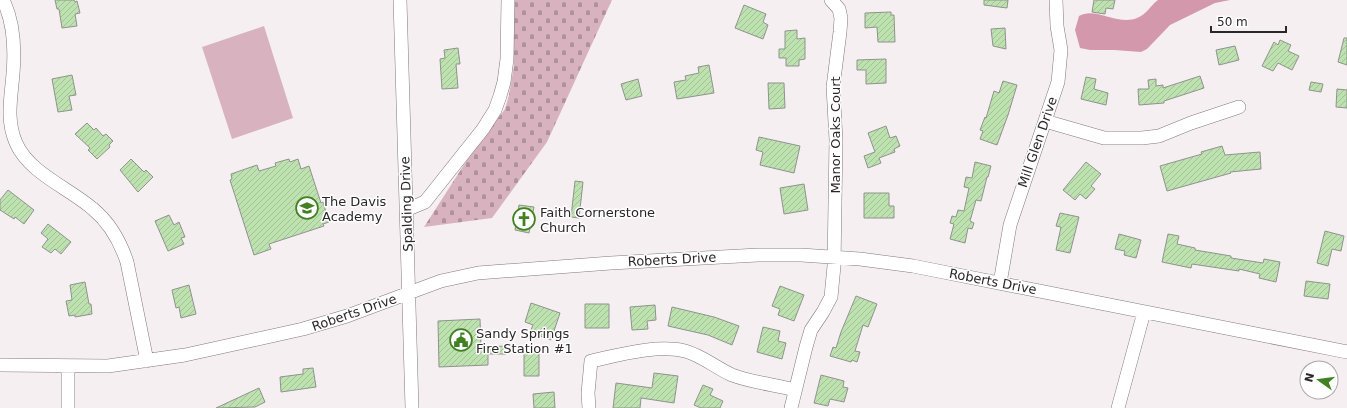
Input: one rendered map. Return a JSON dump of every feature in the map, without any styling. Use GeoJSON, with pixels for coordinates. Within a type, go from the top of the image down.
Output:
{"type":"FeatureCollection","features":[{"type":"Feature","properties":{"kind":"street"},"geometry":{"type":"LineString","coordinates":[[3,0],[11,26],[14,51],[10,120],[16,143],[22,154],[32,166],[93,209],[106,221],[116,235],[127,262],[147,361]]}},
{"type":"Feature","properties":{"kind":"street","name":"Spalding Drive"},"geometry":{"type":"LineString","coordinates":[[400,0],[410,292],[412,408]]}},
{"type":"Feature","properties":{"kind":"street"},"geometry":{"type":"LineString","coordinates":[[406,210],[425,202],[483,128],[494,110],[504,82],[507,59],[508,0]]}},
{"type":"Feature","properties":{"kind":"street","name":"Manor Oaks Court"},"geometry":{"type":"LineString","coordinates":[[791,408],[806,347],[812,330],[831,297],[835,253],[836,140],[834,87],[841,18],[839,9],[831,0]]}},
{"type":"Feature","properties":{"kind":"street","name":"Mill Glen Drive"},"geometry":{"type":"LineString","coordinates":[[1000,283],[1010,225],[1058,82],[1061,50],[1057,26],[1056,0]]}},
{"type":"Feature","properties":{"kind":"street"},"geometry":{"type":"LineString","coordinates":[[1045,121],[1104,138],[1142,138],[1159,136],[1239,107]]}},
{"type":"Feature","properties":{"kind":"street","name":"Roberts Drive"},"geometry":{"type":"LineString","coordinates":[[0,365],[108,366],[189,354],[303,329],[347,316],[441,281],[478,273],[712,257],[835,253],[860,259],[913,266],[1347,352]]}},
{"type":"Feature","properties":{"kind":"street"},"geometry":{"type":"LineString","coordinates":[[1118,408],[1144,312]]}},
{"type":"Feature","properties":{"kind":"street"},"geometry":{"type":"LineString","coordinates":[[589,408],[588,393],[591,361],[644,350],[666,349],[685,351],[705,358],[732,375],[795,390]]}},
{"type":"Feature","properties":{"kind":"street"},"geometry":{"type":"LineString","coordinates":[[68,366],[68,408]]}},
{"type":"Feature","properties":{"kind":"green space"},"geometry":{"type":"Polygon","coordinates":[[[514,0],[612,0],[547,142],[492,218],[424,227],[469,157],[505,109],[514,65],[514,0]]]}},
{"type":"Feature","properties":{"kind":"green space"},"geometry":{"type":"Polygon","coordinates":[[[264,26],[293,118],[232,139],[202,47],[264,26]]]}},
{"type":"Feature","properties":{"kind":"shaded area"},"geometry":{"type":"Polygon","coordinates":[[[1158,0],[1230,0],[1215,3],[1170,25],[1147,49],[1141,52],[1090,50],[1080,48],[1075,30],[1079,16],[1092,13],[1122,20],[1130,20],[1143,15],[1158,0]]]}},
{"type":"Feature","properties":{"kind":"building"},"geometry":{"type":"Polygon","coordinates":[[[55,0],[77,1],[80,13],[75,14],[77,26],[62,28],[59,9],[57,9],[55,0]]]}},
{"type":"Feature","properties":{"kind":"building"},"geometry":{"type":"Polygon","coordinates":[[[984,0],[1008,0],[1007,8],[984,5],[984,0]]]}},
{"type":"Feature","properties":{"kind":"building"},"geometry":{"type":"Polygon","coordinates":[[[1094,0],[1115,0],[1113,9],[1106,8],[1105,14],[1092,12],[1094,0]]]}},
{"type":"Feature","properties":{"kind":"building"},"geometry":{"type":"Polygon","coordinates":[[[744,5],[766,14],[763,22],[768,25],[763,39],[735,28],[744,5]]]}},
{"type":"Feature","properties":{"kind":"building"},"geometry":{"type":"Polygon","coordinates":[[[891,12],[891,15],[894,15],[895,42],[878,42],[877,27],[865,28],[865,13],[891,12]]]}},
{"type":"Feature","properties":{"kind":"building"},"geometry":{"type":"Polygon","coordinates":[[[1005,28],[1006,49],[993,46],[991,29],[1005,28]]]}},
{"type":"Feature","properties":{"kind":"building"},"geometry":{"type":"Polygon","coordinates":[[[797,30],[797,39],[805,38],[805,59],[799,60],[799,66],[786,66],[786,58],[779,58],[779,49],[785,49],[785,31],[797,30]]]}},
{"type":"Feature","properties":{"kind":"building"},"geometry":{"type":"Polygon","coordinates":[[[1344,38],[1347,38],[1347,65],[1338,62],[1344,38]]]}},
{"type":"Feature","properties":{"kind":"building"},"geometry":{"type":"Polygon","coordinates":[[[1280,40],[1291,45],[1288,51],[1299,56],[1292,70],[1278,63],[1273,71],[1262,66],[1274,42],[1278,45],[1280,40]]]}},
{"type":"Feature","properties":{"kind":"building"},"geometry":{"type":"Polygon","coordinates":[[[1235,46],[1239,60],[1219,65],[1216,50],[1235,46]]]}},
{"type":"Feature","properties":{"kind":"building"},"geometry":{"type":"Polygon","coordinates":[[[458,48],[460,64],[456,64],[458,88],[442,89],[440,59],[445,58],[444,50],[458,48]]]}},
{"type":"Feature","properties":{"kind":"building"},"geometry":{"type":"Polygon","coordinates":[[[886,59],[886,83],[866,84],[866,70],[857,70],[857,60],[886,59]]]}},
{"type":"Feature","properties":{"kind":"building"},"geometry":{"type":"Polygon","coordinates":[[[709,65],[714,93],[677,99],[674,82],[686,80],[685,76],[699,73],[698,67],[709,65]]]}},
{"type":"Feature","properties":{"kind":"building"},"geometry":{"type":"Polygon","coordinates":[[[72,75],[76,95],[69,96],[72,110],[58,112],[52,79],[72,75]]]}},
{"type":"Feature","properties":{"kind":"building"},"geometry":{"type":"Polygon","coordinates":[[[1200,76],[1204,88],[1164,101],[1164,103],[1139,105],[1138,89],[1149,89],[1148,80],[1156,79],[1156,86],[1163,85],[1163,88],[1200,76]]]}},
{"type":"Feature","properties":{"kind":"building"},"geometry":{"type":"Polygon","coordinates":[[[1086,77],[1096,79],[1094,89],[1108,93],[1106,105],[1081,99],[1086,77]]]}},
{"type":"Feature","properties":{"kind":"building"},"geometry":{"type":"Polygon","coordinates":[[[638,79],[642,96],[626,100],[621,84],[638,79]]]}},
{"type":"Feature","properties":{"kind":"building"},"geometry":{"type":"Polygon","coordinates":[[[1003,81],[1017,85],[997,145],[980,139],[983,131],[980,130],[985,117],[986,118],[994,91],[999,93],[1003,81]]]}},
{"type":"Feature","properties":{"kind":"building"},"geometry":{"type":"Polygon","coordinates":[[[1311,82],[1323,84],[1321,92],[1309,90],[1311,82]]]}},
{"type":"Feature","properties":{"kind":"building"},"geometry":{"type":"Polygon","coordinates":[[[768,83],[784,83],[785,108],[769,109],[768,83]]]}},
{"type":"Feature","properties":{"kind":"building"},"geometry":{"type":"Polygon","coordinates":[[[1337,89],[1347,90],[1347,108],[1336,107],[1337,89]]]}},
{"type":"Feature","properties":{"kind":"building"},"geometry":{"type":"Polygon","coordinates":[[[87,123],[94,130],[96,128],[103,136],[106,134],[113,141],[109,145],[110,147],[97,159],[88,150],[90,148],[75,134],[87,123]]]}},
{"type":"Feature","properties":{"kind":"building"},"geometry":{"type":"Polygon","coordinates":[[[886,126],[890,138],[896,136],[900,146],[894,149],[895,152],[879,158],[881,163],[868,168],[864,156],[875,152],[868,133],[886,126]]]}},
{"type":"Feature","properties":{"kind":"building"},"geometry":{"type":"Polygon","coordinates":[[[759,137],[800,146],[794,173],[760,165],[763,152],[756,150],[759,137]]]}},
{"type":"Feature","properties":{"kind":"building"},"geometry":{"type":"Polygon","coordinates":[[[1222,146],[1225,155],[1260,152],[1261,169],[1230,172],[1231,173],[1167,191],[1160,166],[1202,154],[1201,152],[1222,146]]]}},
{"type":"Feature","properties":{"kind":"building"},"geometry":{"type":"Polygon","coordinates":[[[131,159],[144,172],[146,170],[153,177],[138,192],[120,170],[131,159]]]}},
{"type":"Feature","properties":{"kind":"building"},"geometry":{"type":"Polygon","coordinates":[[[289,159],[290,162],[298,159],[301,169],[309,166],[329,222],[323,224],[324,226],[269,244],[271,249],[254,255],[230,180],[232,179],[231,174],[257,165],[259,171],[276,166],[275,163],[289,159]]]}},
{"type":"Feature","properties":{"kind":"building"},"geometry":{"type":"Polygon","coordinates":[[[975,162],[991,166],[981,201],[976,200],[970,221],[974,223],[972,229],[968,228],[965,243],[950,239],[954,224],[950,223],[952,216],[956,217],[958,210],[964,211],[969,188],[964,187],[966,177],[972,178],[975,162]]]}},
{"type":"Feature","properties":{"kind":"building"},"geometry":{"type":"Polygon","coordinates":[[[1086,162],[1101,174],[1091,186],[1095,189],[1086,199],[1080,194],[1075,200],[1063,190],[1086,162]]]}},
{"type":"Feature","properties":{"kind":"building"},"geometry":{"type":"Polygon","coordinates":[[[575,181],[583,182],[579,218],[571,217],[575,181]]]}},
{"type":"Feature","properties":{"kind":"building"},"geometry":{"type":"Polygon","coordinates":[[[804,184],[808,210],[784,214],[780,188],[804,184]]]}},
{"type":"Feature","properties":{"kind":"building"},"geometry":{"type":"Polygon","coordinates":[[[8,190],[34,210],[24,224],[15,217],[14,219],[0,210],[0,200],[8,190]]]}},
{"type":"Feature","properties":{"kind":"building"},"geometry":{"type":"Polygon","coordinates":[[[864,193],[889,193],[889,206],[894,206],[894,218],[864,218],[864,193]]]}},
{"type":"Feature","properties":{"kind":"building","name":"Faith Cornerstone Church"},"geometry":{"type":"Polygon","coordinates":[[[519,205],[534,207],[529,233],[515,230],[519,205]]]}},
{"type":"Feature","properties":{"kind":"building"},"geometry":{"type":"Polygon","coordinates":[[[1060,213],[1079,217],[1070,253],[1056,250],[1061,227],[1056,226],[1060,213]]]}},
{"type":"Feature","properties":{"kind":"building"},"geometry":{"type":"Polygon","coordinates":[[[169,215],[174,225],[179,222],[185,237],[181,238],[184,244],[168,251],[155,221],[169,215]]]}},
{"type":"Feature","properties":{"kind":"building"},"geometry":{"type":"Polygon","coordinates":[[[48,224],[71,242],[61,254],[55,249],[51,253],[42,247],[48,239],[41,233],[48,224]]]}},
{"type":"Feature","properties":{"kind":"building"},"geometry":{"type":"Polygon","coordinates":[[[1325,231],[1344,236],[1341,251],[1332,249],[1328,266],[1317,263],[1325,231]]]}},
{"type":"Feature","properties":{"kind":"building"},"geometry":{"type":"Polygon","coordinates":[[[1119,234],[1141,240],[1136,258],[1124,255],[1125,251],[1115,249],[1119,234]]]}},
{"type":"Feature","properties":{"kind":"building"},"geometry":{"type":"Polygon","coordinates":[[[1168,234],[1179,236],[1177,244],[1195,248],[1195,250],[1263,263],[1264,259],[1280,262],[1276,282],[1259,278],[1260,274],[1239,269],[1239,271],[1192,264],[1191,268],[1162,262],[1168,234]]]}},
{"type":"Feature","properties":{"kind":"building"},"geometry":{"type":"Polygon","coordinates":[[[1306,281],[1330,284],[1328,299],[1304,296],[1306,281]]]}},
{"type":"Feature","properties":{"kind":"building"},"geometry":{"type":"Polygon","coordinates":[[[85,282],[92,314],[75,317],[75,315],[69,316],[66,301],[72,300],[70,285],[85,282]]]}},
{"type":"Feature","properties":{"kind":"building"},"geometry":{"type":"Polygon","coordinates":[[[189,285],[196,314],[181,318],[179,307],[176,308],[172,290],[189,285]]]}},
{"type":"Feature","properties":{"kind":"building"},"geometry":{"type":"Polygon","coordinates":[[[780,286],[804,295],[794,321],[778,315],[780,309],[772,306],[780,286]]]}},
{"type":"Feature","properties":{"kind":"building"},"geometry":{"type":"Polygon","coordinates":[[[856,296],[877,304],[868,327],[863,325],[855,351],[860,352],[857,362],[852,360],[851,362],[830,356],[833,347],[836,348],[856,296]]]}},
{"type":"Feature","properties":{"kind":"building"},"geometry":{"type":"Polygon","coordinates":[[[531,303],[560,313],[551,340],[530,332],[533,325],[525,322],[531,303]]]}},
{"type":"Feature","properties":{"kind":"building"},"geometry":{"type":"Polygon","coordinates":[[[585,304],[609,304],[609,328],[585,328],[585,304]]]}},
{"type":"Feature","properties":{"kind":"building"},"geometry":{"type":"Polygon","coordinates":[[[655,305],[656,320],[647,321],[648,329],[632,330],[630,307],[655,305]]]}},
{"type":"Feature","properties":{"kind":"building"},"geometry":{"type":"Polygon","coordinates":[[[672,307],[714,317],[739,326],[732,345],[708,335],[668,326],[672,307]]]}},
{"type":"Feature","properties":{"kind":"building","name":"Sandy Springs Fire Station #1"},"geometry":{"type":"Polygon","coordinates":[[[480,319],[481,347],[506,346],[506,354],[488,354],[488,365],[439,367],[438,321],[480,319]]]}},
{"type":"Feature","properties":{"kind":"building"},"geometry":{"type":"Polygon","coordinates":[[[763,327],[780,331],[778,341],[786,343],[782,359],[757,352],[763,327]]]}},
{"type":"Feature","properties":{"kind":"building"},"geometry":{"type":"Polygon","coordinates":[[[524,352],[539,352],[539,376],[524,376],[524,352]]]}},
{"type":"Feature","properties":{"kind":"building"},"geometry":{"type":"Polygon","coordinates":[[[313,368],[316,387],[281,392],[280,377],[303,374],[303,369],[313,368]]]}},
{"type":"Feature","properties":{"kind":"building"},"geometry":{"type":"Polygon","coordinates":[[[654,373],[678,376],[674,403],[641,398],[640,408],[613,408],[616,383],[652,388],[654,373]]]}},
{"type":"Feature","properties":{"kind":"building"},"geometry":{"type":"Polygon","coordinates":[[[821,375],[844,381],[843,387],[848,388],[844,402],[830,399],[828,406],[814,403],[821,375]]]}},
{"type":"Feature","properties":{"kind":"building"},"geometry":{"type":"Polygon","coordinates":[[[703,385],[713,389],[710,395],[723,401],[720,408],[701,408],[694,405],[703,385]]]}},
{"type":"Feature","properties":{"kind":"building"},"geometry":{"type":"Polygon","coordinates":[[[259,388],[265,402],[255,407],[216,408],[259,388]]]}},
{"type":"Feature","properties":{"kind":"building"},"geometry":{"type":"Polygon","coordinates":[[[554,392],[555,408],[534,408],[533,394],[554,392]]]}},
{"type":"Feature","properties":{"kind":"place","name":"The Davis Academy"},"geometry":{"type":"Point","coordinates":[307,208]}},
{"type":"Feature","properties":{"kind":"place","name":"Faith Cornerstone Church"},"geometry":{"type":"Point","coordinates":[524,219]}},
{"type":"Feature","properties":{"kind":"place","name":"Sandy Springs Fire Station #1"},"geometry":{"type":"Point","coordinates":[461,340]}}]}
